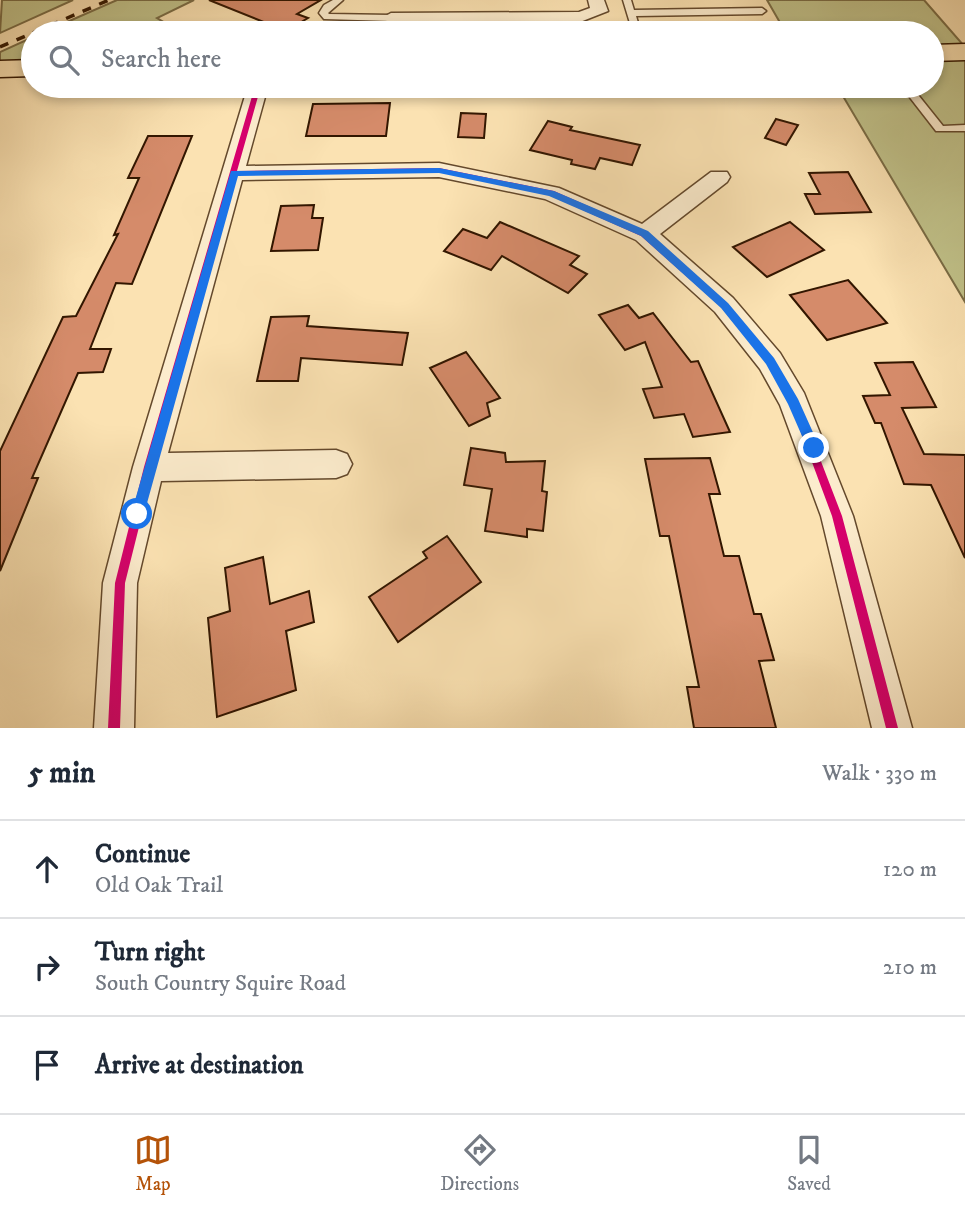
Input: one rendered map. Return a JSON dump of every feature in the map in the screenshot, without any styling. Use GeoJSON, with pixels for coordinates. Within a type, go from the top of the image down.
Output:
{"type":"FeatureCollection","features":[{"type":"Feature","properties":{"kind":"main road"},"geometry":{"type":"LineString","coordinates":[[944,53],[965,52]]}},
{"type":"Feature","properties":{"kind":"main road"},"geometry":{"type":"LineString","coordinates":[[0,69],[21,68]]}},
{"type":"Feature","properties":{"kind":"street"},"geometry":{"type":"LineString","coordinates":[[391,17],[580,18],[599,10],[596,0]]}},
{"type":"Feature","properties":{"kind":"street"},"geometry":{"type":"LineString","coordinates":[[114,728],[120,583],[149,467],[255,98]]}},
{"type":"Feature","properties":{"kind":"street"},"geometry":{"type":"LineString","coordinates":[[234,173],[439,170],[551,193],[644,234],[724,305],[770,361],[794,402],[837,516],[892,728]]}},
{"type":"Feature","properties":{"kind":"street"},"geometry":{"type":"LineString","coordinates":[[644,234],[719,177]]}},
{"type":"Feature","properties":{"kind":"street"},"geometry":{"type":"LineString","coordinates":[[149,467],[336,464]]}},
{"type":"Feature","properties":{"kind":"lane"},"geometry":{"type":"LineString","coordinates":[[339,0],[327,6],[323,13],[327,17],[391,17]]}},
{"type":"Feature","properties":{"kind":"lane"},"geometry":{"type":"LineString","coordinates":[[627,0],[633,21]]}},
{"type":"Feature","properties":{"kind":"lane"},"geometry":{"type":"LineString","coordinates":[[631,13],[762,12]]}},
{"type":"Feature","properties":{"kind":"lane"},"geometry":{"type":"LineString","coordinates":[[915,98],[940,129],[965,128]]}},
{"type":"Feature","properties":{"kind":"green space"},"geometry":{"type":"Polygon","coordinates":[[[2,0],[73,0],[21,21],[21,24],[0,33],[2,0]]]}},
{"type":"Feature","properties":{"kind":"green space"},"geometry":{"type":"Polygon","coordinates":[[[117,0],[194,0],[157,18],[162,21],[69,21],[117,0]]]}},
{"type":"Feature","properties":{"kind":"green space"},"geometry":{"type":"Polygon","coordinates":[[[767,0],[924,0],[942,21],[779,21],[767,0]]]}},
{"type":"Feature","properties":{"kind":"green space"},"geometry":{"type":"Polygon","coordinates":[[[944,23],[965,47],[944,47],[944,23]]]}},
{"type":"Feature","properties":{"kind":"green space"},"geometry":{"type":"Polygon","coordinates":[[[21,42],[21,61],[0,61],[0,52],[21,42]]]}},
{"type":"Feature","properties":{"kind":"green space"},"geometry":{"type":"Polygon","coordinates":[[[944,59],[965,59],[965,302],[844,98],[944,98],[944,59]]]}},
{"type":"Feature","properties":{"kind":"building"},"geometry":{"type":"Polygon","coordinates":[[[209,0],[321,0],[297,14],[308,18],[303,21],[261,21],[209,0]]]}},
{"type":"Feature","properties":{"kind":"building"},"geometry":{"type":"Polygon","coordinates":[[[390,103],[386,136],[306,136],[313,104],[390,103]]]}},
{"type":"Feature","properties":{"kind":"building"},"geometry":{"type":"Polygon","coordinates":[[[461,113],[486,114],[484,138],[458,137],[461,113]]]}},
{"type":"Feature","properties":{"kind":"building"},"geometry":{"type":"Polygon","coordinates":[[[776,119],[798,125],[786,145],[765,138],[776,119]]]}},
{"type":"Feature","properties":{"kind":"building"},"geometry":{"type":"Polygon","coordinates":[[[548,121],[572,127],[570,130],[640,145],[632,165],[600,158],[595,169],[571,164],[572,160],[530,150],[548,121]]]}},
{"type":"Feature","properties":{"kind":"building"},"geometry":{"type":"Polygon","coordinates":[[[148,136],[192,136],[132,284],[116,283],[90,349],[111,349],[103,372],[78,373],[32,478],[38,478],[0,571],[0,451],[63,317],[76,316],[118,234],[114,235],[139,178],[128,178],[148,136]]]}},
{"type":"Feature","properties":{"kind":"building"},"geometry":{"type":"Polygon","coordinates":[[[848,172],[871,212],[815,214],[805,194],[820,194],[809,173],[848,172]]]}},
{"type":"Feature","properties":{"kind":"building"},"geometry":{"type":"Polygon","coordinates":[[[314,205],[312,218],[323,218],[318,250],[271,251],[281,206],[314,205]]]}},
{"type":"Feature","properties":{"kind":"building"},"geometry":{"type":"Polygon","coordinates":[[[500,222],[579,256],[570,265],[587,274],[568,293],[502,256],[491,270],[444,251],[463,229],[487,238],[500,222]]]}},
{"type":"Feature","properties":{"kind":"building"},"geometry":{"type":"Polygon","coordinates":[[[790,222],[824,250],[767,277],[733,247],[790,222]]]}},
{"type":"Feature","properties":{"kind":"building"},"geometry":{"type":"Polygon","coordinates":[[[848,280],[887,323],[827,340],[790,295],[848,280]]]}},
{"type":"Feature","properties":{"kind":"building"},"geometry":{"type":"Polygon","coordinates":[[[628,305],[639,318],[653,313],[691,362],[698,361],[730,432],[693,437],[684,414],[654,418],[643,389],[662,387],[645,342],[625,350],[599,315],[628,305]]]}},
{"type":"Feature","properties":{"kind":"building"},"geometry":{"type":"Polygon","coordinates":[[[309,316],[307,326],[408,333],[402,365],[301,358],[298,381],[257,381],[271,317],[309,316]]]}},
{"type":"Feature","properties":{"kind":"building"},"geometry":{"type":"Polygon","coordinates":[[[466,352],[500,398],[487,403],[490,416],[469,426],[430,368],[466,352]]]}},
{"type":"Feature","properties":{"kind":"building"},"geometry":{"type":"Polygon","coordinates":[[[913,362],[936,407],[902,408],[924,454],[965,455],[965,558],[931,485],[904,484],[881,423],[875,423],[863,396],[890,395],[875,363],[913,362]]]}},
{"type":"Feature","properties":{"kind":"building"},"geometry":{"type":"Polygon","coordinates":[[[471,448],[505,453],[506,462],[545,461],[542,491],[547,492],[543,531],[527,529],[527,537],[485,531],[492,489],[464,485],[471,448]]]}},
{"type":"Feature","properties":{"kind":"building"},"geometry":{"type":"Polygon","coordinates":[[[710,458],[720,494],[709,494],[724,556],[739,556],[754,614],[761,614],[774,660],[759,661],[776,728],[694,728],[687,687],[699,687],[669,536],[660,536],[645,459],[710,458]]]}},
{"type":"Feature","properties":{"kind":"building"},"geometry":{"type":"Polygon","coordinates":[[[447,536],[481,582],[398,642],[369,597],[427,558],[423,552],[447,536]]]}},
{"type":"Feature","properties":{"kind":"building"},"geometry":{"type":"Polygon","coordinates":[[[263,557],[270,604],[309,591],[314,622],[286,631],[296,690],[217,717],[208,618],[230,611],[225,568],[263,557]]]}},
{"type":"Feature","properties":{"kind":"railway"},"geometry":{"type":"LineString","coordinates":[[60,21],[109,0]]}},
{"type":"Feature","properties":{"kind":"railway"},"geometry":{"type":"LineString","coordinates":[[0,47],[21,38]]}},
{"type":"Feature","properties":{"kind":"cycle path"},"geometry":{"type":"LineString","coordinates":[[114,728],[120,583],[149,467],[255,98]]}},
{"type":"Feature","properties":{"kind":"cycle path"},"geometry":{"type":"LineString","coordinates":[[235,173],[439,170],[551,193],[644,234],[724,305],[770,361],[794,402],[837,516],[892,728]]}},
{"type":"Feature","properties":{"kind":"route"},"geometry":{"type":"LineString","coordinates":[[137,514],[234,173],[439,170],[551,193],[644,234],[724,305],[770,361],[794,402],[814,448]]}}]}
